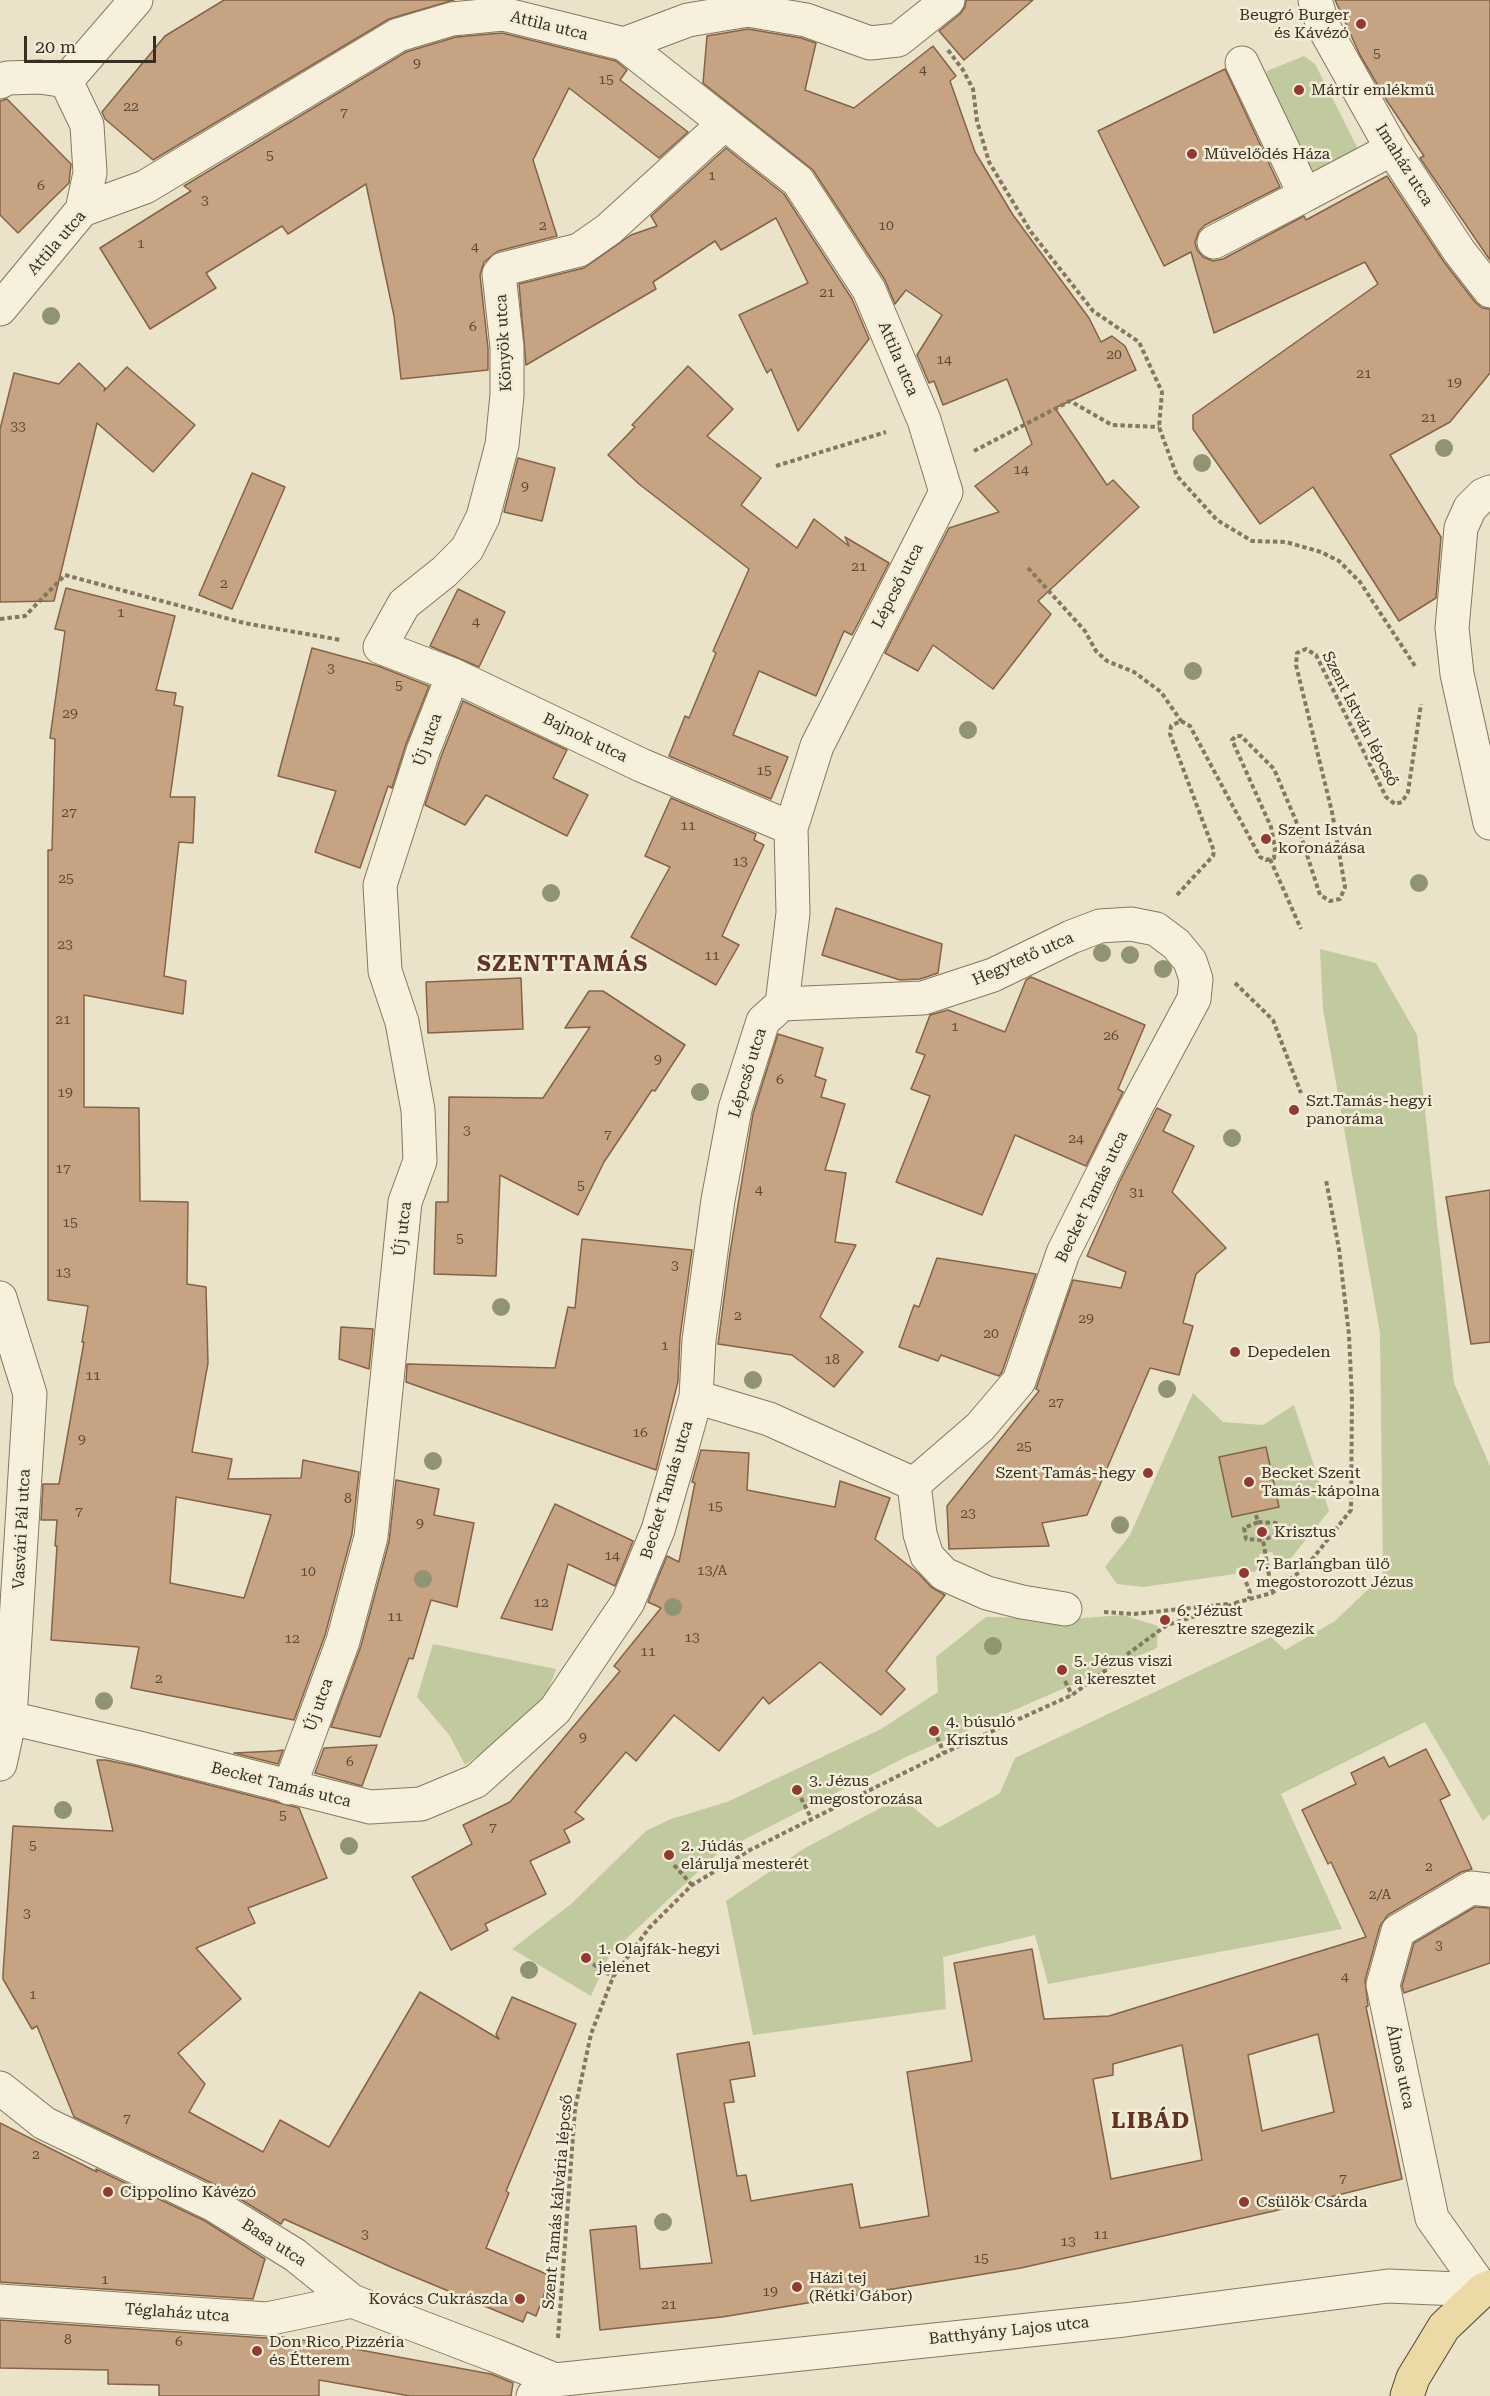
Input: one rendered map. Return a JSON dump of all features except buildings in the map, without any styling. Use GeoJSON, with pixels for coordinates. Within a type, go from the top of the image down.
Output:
{"type":"FeatureCollection","features":[{"type":"Feature","properties":{"kind":"main road"},"geometry":{"type":"LineString","coordinates":[[1407,2396],[1413,2378],[1444,2327],[1487,2289]]}},
{"type":"Feature","properties":{"kind":"street"},"geometry":{"type":"LineString","coordinates":[[66,81],[136,0]]}},
{"type":"Feature","properties":{"kind":"street"},"geometry":{"type":"LineString","coordinates":[[624,44],[688,20],[748,10],[806,20],[870,43],[898,40],[948,0]]}},
{"type":"Feature","properties":{"kind":"street","name":"Imaház utca"},"geometry":{"type":"LineString","coordinates":[[1315,0],[1323,26],[1392,149],[1459,251],[1490,291]]}},
{"type":"Feature","properties":{"kind":"street","name":"Attila utca"},"geometry":{"type":"LineString","coordinates":[[0,309],[82,210],[145,187],[398,35],[452,19],[503,14],[624,44],[798,181],[869,290],[924,420],[946,492]]}},
{"type":"Feature","properties":{"kind":"street"},"geometry":{"type":"LineString","coordinates":[[1242,63],[1305,195]]}},
{"type":"Feature","properties":{"kind":"street"},"geometry":{"type":"LineString","coordinates":[[0,82],[7,78],[40,77],[66,81]]}},
{"type":"Feature","properties":{"kind":"street"},"geometry":{"type":"LineString","coordinates":[[66,81],[87,125],[90,173],[82,210]]}},
{"type":"Feature","properties":{"kind":"street","name":"Könyök utca"},"geometry":{"type":"LineString","coordinates":[[380,647],[404,604],[444,572],[467,549],[483,517],[502,445],[507,395],[507,347],[500,274],[503,269],[579,250],[609,229],[724,124]]}},
{"type":"Feature","properties":{"kind":"street"},"geometry":{"type":"LineString","coordinates":[[1214,242],[1392,149]]}},
{"type":"Feature","properties":{"kind":"street","name":"Lépcső utca"},"geometry":{"type":"LineString","coordinates":[[696,1397],[699,1340],[718,1200],[735,1109],[763,1021],[782,1004],[793,913],[790,828],[817,746],[946,492]]}},
{"type":"Feature","properties":{"kind":"street"},"geometry":{"type":"LineString","coordinates":[[1490,492],[1470,508],[1461,528],[1453,595],[1452,628],[1457,674],[1490,823]]}},
{"type":"Feature","properties":{"kind":"street","name":"Bajnok utca"},"geometry":{"type":"LineString","coordinates":[[380,647],[453,675],[641,765],[790,828]]}},
{"type":"Feature","properties":{"kind":"street","name":"Új utca"},"geometry":{"type":"LineString","coordinates":[[289,1788],[343,1641],[371,1537],[405,1202],[420,1161],[418,1110],[402,1022],[385,971],[380,885],[423,751],[453,675]]}},
{"type":"Feature","properties":{"kind":"street","name":"Hegytető utca"},"geometry":{"type":"LineString","coordinates":[[782,1004],[923,998],[993,975],[1071,937],[1100,926],[1131,924],[1156,929]]}},
{"type":"Feature","properties":{"kind":"street","name":"Becket Tamás utca"},"geometry":{"type":"LineString","coordinates":[[914,1484],[980,1426],[1019,1381],[1063,1253],[1130,1118],[1194,999],[1196,979],[1190,961],[1176,944],[1156,929]]}},
{"type":"Feature","properties":{"kind":"street","name":"Vasvári Pál utca"},"geometry":{"type":"LineString","coordinates":[[0,1298],[30,1394],[10,1718],[0,1764]]}},
{"type":"Feature","properties":{"kind":"street"},"geometry":{"type":"LineString","coordinates":[[696,1397],[769,1419],[914,1484],[920,1534],[927,1556],[944,1574],[987,1593],[1065,1609]]}},
{"type":"Feature","properties":{"kind":"street","name":"Becket Tamás utca"},"geometry":{"type":"LineString","coordinates":[[10,1718],[370,1807],[421,1804],[476,1781],[555,1710],[628,1602],[658,1530],[696,1397]]}},
{"type":"Feature","properties":{"kind":"street","name":"Álmos utca"},"geometry":{"type":"LineString","coordinates":[[1487,2289],[1432,2218],[1383,1985],[1398,1931],[1471,1888],[1490,1890]]}},
{"type":"Feature","properties":{"kind":"street","name":"Basa utca"},"geometry":{"type":"LineString","coordinates":[[0,2088],[44,2122],[224,2212],[295,2255],[352,2301],[494,2355],[544,2388]]}},
{"type":"Feature","properties":{"kind":"street","name":"Batthyány Lajos utca"},"geometry":{"type":"LineString","coordinates":[[544,2388],[1388,2286],[1487,2289]]}},
{"type":"Feature","properties":{"kind":"street","name":"Téglaház utca"},"geometry":{"type":"LineString","coordinates":[[0,2301],[267,2319],[352,2301]]}},
{"type":"Feature","properties":{"kind":"path"},"geometry":{"type":"LineString","coordinates":[[912,31],[935,37],[963,70],[973,89],[977,121],[989,162],[1031,232],[1093,311],[1139,342],[1162,392],[1159,427],[1177,476],[1218,520],[1252,541],[1286,542],[1321,552],[1339,561],[1360,582],[1421,675],[1426,654],[1437,638],[1452,628]]}},
{"type":"Feature","properties":{"kind":"path"},"geometry":{"type":"LineString","coordinates":[[946,492],[958,468],[972,452],[1070,401],[1112,425],[1159,427]]}},
{"type":"Feature","properties":{"kind":"path"},"geometry":{"type":"LineString","coordinates":[[776,466],[924,420]]}},
{"type":"Feature","properties":{"kind":"path"},"geometry":{"type":"LineString","coordinates":[[1028,568],[1085,631],[1096,651],[1107,661],[1134,672],[1161,692],[1181,721],[1190,726],[1260,857],[1270,859],[1300,929]]}},
{"type":"Feature","properties":{"kind":"path"},"geometry":{"type":"LineString","coordinates":[[0,619],[25,616],[65,575],[244,623],[380,647]]}},
{"type":"Feature","properties":{"kind":"path","name":"Szent István lépcső"},"geometry":{"type":"LineString","coordinates":[[1270,859],[1274,858],[1275,848],[1271,827],[1233,745],[1232,740],[1236,736],[1241,736],[1274,769],[1296,821],[1320,894],[1330,901],[1340,899],[1345,887],[1332,812],[1296,665],[1297,653],[1306,649],[1316,655],[1386,797],[1395,804],[1402,802],[1408,792],[1423,695]]}},
{"type":"Feature","properties":{"kind":"path"},"geometry":{"type":"LineString","coordinates":[[1175,897],[1213,856],[1214,851],[1170,734],[1172,726],[1181,721]]}},
{"type":"Feature","properties":{"kind":"path"},"geometry":{"type":"LineString","coordinates":[[1230,976],[1245,994],[1259,1004],[1273,1020],[1301,1093]]}},
{"type":"Feature","properties":{"kind":"path"},"geometry":{"type":"LineString","coordinates":[[1065,1609],[1134,1614],[1237,1603],[1272,1593],[1306,1567],[1351,1510],[1352,1399],[1349,1335],[1339,1249],[1326,1180]]}},
{"type":"Feature","properties":{"kind":"path"},"geometry":{"type":"LineString","coordinates":[[1256,1515],[1258,1522]]}},
{"type":"Feature","properties":{"kind":"path"},"geometry":{"type":"LineString","coordinates":[[1258,1522],[1276,1523],[1278,1533],[1263,1540],[1246,1539],[1244,1528],[1258,1522]]}},
{"type":"Feature","properties":{"kind":"path"},"geometry":{"type":"LineString","coordinates":[[1263,1540],[1272,1593]]}},
{"type":"Feature","properties":{"kind":"path"},"geometry":{"type":"LineString","coordinates":[[1246,1582],[1250,1593],[1248,1600]]}},
{"type":"Feature","properties":{"kind":"path","name":"Szent Tamás kálvária lépcső"},"geometry":{"type":"LineString","coordinates":[[544,2388],[575,2109],[591,2034],[613,1977],[649,1928],[692,1885],[750,1850],[944,1753],[1072,1695],[1167,1625],[1237,1603]]}},
{"type":"Feature","properties":{"kind":"path"},"geometry":{"type":"LineString","coordinates":[[1065,1681],[1072,1695]]}},
{"type":"Feature","properties":{"kind":"path"},"geometry":{"type":"LineString","coordinates":[[937,1737],[944,1753]]}},
{"type":"Feature","properties":{"kind":"path"},"geometry":{"type":"LineString","coordinates":[[801,1798],[811,1818]]}},
{"type":"Feature","properties":{"kind":"path"},"geometry":{"type":"LineString","coordinates":[[674,1865],[692,1885]]}},
{"type":"Feature","properties":{"kind":"path"},"geometry":{"type":"LineString","coordinates":[[593,1964],[613,1977]]}},
{"type":"Feature","properties":{"kind":"green space"},"geometry":{"type":"Polygon","coordinates":[[[1304,56],[1315,64],[1357,147],[1351,157],[1317,174],[1305,170],[1263,84],[1267,71],[1304,56]]]}},
{"type":"Feature","properties":{"kind":"green space"},"geometry":{"type":"Polygon","coordinates":[[[1320,949],[1376,963],[1417,1035],[1454,1383],[1490,1466],[1490,1814],[1483,1821],[1425,1722],[1281,1794],[1342,1929],[1048,1984],[1035,1935],[943,1957],[946,2009],[753,2035],[726,1901],[805,1848],[901,1797],[938,1828],[1000,1793],[1015,1758],[1271,1637],[1285,1650],[1335,1621],[1383,1575],[1380,1333],[1323,1009],[1320,949]]]}},
{"type":"Feature","properties":{"kind":"green space"},"geometry":{"type":"Polygon","coordinates":[[[1193,1393],[1223,1422],[1263,1425],[1294,1405],[1329,1511],[1292,1557],[1278,1567],[1272,1552],[1259,1554],[1260,1571],[1251,1572],[1246,1567],[1237,1568],[1235,1574],[1143,1587],[1117,1584],[1105,1567],[1130,1535],[1193,1393]]]}},
{"type":"Feature","properties":{"kind":"green space"},"geometry":{"type":"Polygon","coordinates":[[[1123,1615],[1158,1626],[1157,1648],[906,1757],[718,1853],[610,1954],[591,1996],[512,1949],[571,1904],[646,1831],[671,1819],[727,1802],[881,1729],[938,1692],[936,1657],[986,1617],[1071,1619],[1123,1615]]]}},
{"type":"Feature","properties":{"kind":"green space"},"geometry":{"type":"Polygon","coordinates":[[[433,1644],[556,1669],[547,1694],[510,1732],[465,1765],[450,1736],[417,1697],[433,1644]]]}},
{"type":"Feature","properties":{"kind":"place","name":"Beugró Burger és Kávézó"},"geometry":{"type":"Point","coordinates":[1361,24]}},
{"type":"Feature","properties":{"kind":"place","name":"Mártír emlékmű"},"geometry":{"type":"Point","coordinates":[1299,90]}},
{"type":"Feature","properties":{"kind":"place","name":"Művelődés Háza"},"geometry":{"type":"Point","coordinates":[1192,154]}},
{"type":"Feature","properties":{"kind":"place","name":"Szent István koronázása"},"geometry":{"type":"Point","coordinates":[1266,839]}},
{"type":"Feature","properties":{"kind":"place","name":"Szt.Tamás-hegyi panoráma"},"geometry":{"type":"Point","coordinates":[1294,1110]}},
{"type":"Feature","properties":{"kind":"place","name":"Depedelen"},"geometry":{"type":"Point","coordinates":[1235,1352]}},
{"type":"Feature","properties":{"kind":"place","name":"Szent Tamás-hegy"},"geometry":{"type":"Point","coordinates":[1148,1473]}},
{"type":"Feature","properties":{"kind":"place","name":"Becket Szent Tamás-kápolna"},"geometry":{"type":"Point","coordinates":[1249,1482]}},
{"type":"Feature","properties":{"kind":"place","name":"Krisztus"},"geometry":{"type":"Point","coordinates":[1262,1532]}},
{"type":"Feature","properties":{"kind":"place","name":"7. Barlangban ülő megostorozott Jézus"},"geometry":{"type":"Point","coordinates":[1244,1573]}},
{"type":"Feature","properties":{"kind":"place","name":"6. Jézust keresztre szegezik"},"geometry":{"type":"Point","coordinates":[1165,1620]}},
{"type":"Feature","properties":{"kind":"place","name":"5. Jézus viszi a keresztet"},"geometry":{"type":"Point","coordinates":[1062,1670]}},
{"type":"Feature","properties":{"kind":"place","name":"4. búsuló Krisztus"},"geometry":{"type":"Point","coordinates":[934,1731]}},
{"type":"Feature","properties":{"kind":"place","name":"3. Jézus megostorozása"},"geometry":{"type":"Point","coordinates":[797,1790]}},
{"type":"Feature","properties":{"kind":"place","name":"2. Júdás elárulja mesterét"},"geometry":{"type":"Point","coordinates":[669,1855]}},
{"type":"Feature","properties":{"kind":"place","name":"1. Olajfák-hegyi jelenet"},"geometry":{"type":"Point","coordinates":[586,1958]}},
{"type":"Feature","properties":{"kind":"place","name":"Cippolino Kávézó"},"geometry":{"type":"Point","coordinates":[108,2192]}},
{"type":"Feature","properties":{"kind":"place","name":"Csülök Csárda"},"geometry":{"type":"Point","coordinates":[1244,2202]}},
{"type":"Feature","properties":{"kind":"place","name":"Házi tej (Rétki Gábor)"},"geometry":{"type":"Point","coordinates":[797,2287]}},
{"type":"Feature","properties":{"kind":"place","name":"Kovács Cukrászda"},"geometry":{"type":"Point","coordinates":[520,2299]}},
{"type":"Feature","properties":{"kind":"place","name":"Don Rico Pizzéria és Étterem"},"geometry":{"type":"Point","coordinates":[257,2351]}},
{"type":"Feature","properties":{"kind":"district","name":"SZENTTAMÁS"},"geometry":{"type":"Point","coordinates":[563,965]}},
{"type":"Feature","properties":{"kind":"district","name":"LIBÁD"},"geometry":{"type":"Point","coordinates":[1151,2122]}}]}
